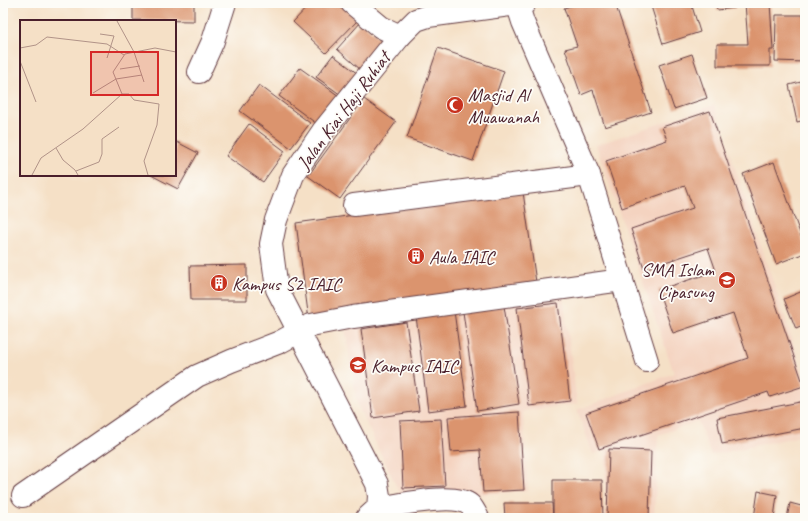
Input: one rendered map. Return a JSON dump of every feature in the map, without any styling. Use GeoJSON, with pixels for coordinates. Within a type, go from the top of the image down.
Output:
{"type":"FeatureCollection","features":[{"type":"Feature","properties":{"kind":"street"},"geometry":{"type":"LineString","coordinates":[[199,72],[213,41],[225,3]]}},
{"type":"Feature","properties":{"kind":"street"},"geometry":{"type":"LineString","coordinates":[[352,3],[381,27],[400,36]]}},
{"type":"Feature","properties":{"kind":"street"},"geometry":{"type":"LineString","coordinates":[[520,4],[524,22],[589,175],[647,361]]}},
{"type":"Feature","properties":{"kind":"street","name":"Jalan Kiai Haji Ruhiat"},"geometry":{"type":"LineString","coordinates":[[372,513],[379,496],[377,484],[278,289],[271,244],[276,220],[293,175],[323,131],[400,36],[416,20],[428,16],[520,4]]}},
{"type":"Feature","properties":{"kind":"street"},"geometry":{"type":"LineString","coordinates":[[354,205],[589,175]]}},
{"type":"Feature","properties":{"kind":"street"},"geometry":{"type":"LineString","coordinates":[[23,496],[197,376],[280,342],[310,325],[353,317],[622,280]]}},
{"type":"Feature","properties":{"kind":"street"},"geometry":{"type":"LineString","coordinates":[[372,513],[442,499],[460,500],[470,505],[478,518]]}},
{"type":"Feature","properties":{"kind":"shaded area","name":"SMA Islam Cipasung"},"geometry":{"type":"Polygon","coordinates":[[[714,105],[805,378],[805,401],[717,418],[722,444],[805,428],[805,435],[711,455],[698,421],[658,435],[654,518],[649,518],[651,451],[610,450],[607,518],[605,518],[606,450],[593,454],[577,410],[674,373],[596,145],[714,105]],[[710,111],[663,127],[667,140],[606,161],[622,208],[685,187],[693,208],[631,229],[644,269],[708,248],[716,271],[658,290],[673,333],[733,313],[748,358],[771,397],[804,386],[710,111]]]}},
{"type":"Feature","properties":{"kind":"shaded area","name":"Kampus IAIC"},"geometry":{"type":"Polygon","coordinates":[[[563,295],[577,404],[523,411],[528,491],[403,500],[357,404],[344,321],[563,295]],[[558,303],[517,308],[529,406],[570,400],[558,303]],[[504,306],[477,411],[519,404],[504,306]],[[454,311],[428,411],[467,406],[454,311]],[[406,322],[361,329],[374,418],[419,411],[406,322]],[[519,412],[448,417],[451,452],[480,450],[483,492],[524,490],[519,412]],[[441,419],[400,421],[403,488],[444,486],[441,419]]]}},
{"type":"Feature","properties":{"kind":"building"},"geometry":{"type":"Polygon","coordinates":[[[133,3],[194,3],[194,21],[133,20],[133,3]]]}},
{"type":"Feature","properties":{"kind":"building"},"geometry":{"type":"Polygon","coordinates":[[[311,3],[339,3],[358,20],[326,53],[293,22],[311,3]]]}},
{"type":"Feature","properties":{"kind":"building"},"geometry":{"type":"Polygon","coordinates":[[[581,3],[615,3],[651,112],[605,127],[593,90],[581,95],[565,49],[577,46],[564,8],[581,3]]]}},
{"type":"Feature","properties":{"kind":"building"},"geometry":{"type":"Polygon","coordinates":[[[650,3],[691,3],[700,32],[663,44],[650,3]]]}},
{"type":"Feature","properties":{"kind":"building"},"geometry":{"type":"Polygon","coordinates":[[[716,3],[734,3],[735,8],[717,10],[716,3]]]}},
{"type":"Feature","properties":{"kind":"building"},"geometry":{"type":"Polygon","coordinates":[[[745,3],[770,3],[773,50],[770,50],[770,66],[717,66],[717,44],[748,44],[745,3]]]}},
{"type":"Feature","properties":{"kind":"building"},"geometry":{"type":"Polygon","coordinates":[[[776,15],[805,15],[805,62],[775,61],[776,15]]]}},
{"type":"Feature","properties":{"kind":"building"},"geometry":{"type":"Polygon","coordinates":[[[361,22],[385,44],[361,70],[337,49],[361,22]]]}},
{"type":"Feature","properties":{"kind":"building","name":"Masjid Al Muawanah"},"geometry":{"type":"Polygon","coordinates":[[[438,48],[504,71],[473,161],[407,138],[438,48]]]}},
{"type":"Feature","properties":{"kind":"building"},"geometry":{"type":"Polygon","coordinates":[[[692,54],[707,98],[674,109],[659,65],[692,54]]]}},
{"type":"Feature","properties":{"kind":"building"},"geometry":{"type":"Polygon","coordinates":[[[333,55],[358,74],[341,95],[316,77],[333,55]]]}},
{"type":"Feature","properties":{"kind":"building"},"geometry":{"type":"Polygon","coordinates":[[[300,68],[339,96],[317,124],[279,96],[300,68]]]}},
{"type":"Feature","properties":{"kind":"building"},"geometry":{"type":"Polygon","coordinates":[[[805,81],[805,120],[797,122],[789,85],[805,81]]]}},
{"type":"Feature","properties":{"kind":"building"},"geometry":{"type":"Polygon","coordinates":[[[259,85],[310,123],[291,148],[240,111],[259,85]]]}},
{"type":"Feature","properties":{"kind":"building"},"geometry":{"type":"Polygon","coordinates":[[[364,99],[396,122],[340,199],[308,176],[364,99]]]}},
{"type":"Feature","properties":{"kind":"building","name":"SMA Islam Cipasung"},"geometry":{"type":"Polygon","coordinates":[[[710,111],[804,386],[770,397],[768,392],[599,449],[586,413],[748,358],[733,313],[673,333],[658,290],[716,271],[708,248],[644,269],[631,229],[693,208],[685,186],[622,208],[606,161],[667,140],[662,127],[710,111]]]}},
{"type":"Feature","properties":{"kind":"building"},"geometry":{"type":"Polygon","coordinates":[[[249,124],[285,151],[263,182],[226,156],[249,124]]]}},
{"type":"Feature","properties":{"kind":"building"},"geometry":{"type":"Polygon","coordinates":[[[176,142],[198,153],[178,189],[153,176],[176,176],[176,142]]]}},
{"type":"Feature","properties":{"kind":"building"},"geometry":{"type":"Polygon","coordinates":[[[774,162],[805,247],[805,253],[776,264],[743,174],[774,162]]]}},
{"type":"Feature","properties":{"kind":"building","name":"Aula IAIC"},"geometry":{"type":"Polygon","coordinates":[[[523,192],[537,289],[309,320],[296,223],[523,192]]]}},
{"type":"Feature","properties":{"kind":"building","name":"Kampus S2 IAIC"},"geometry":{"type":"Polygon","coordinates":[[[247,265],[247,300],[191,300],[190,266],[247,265]]]}},
{"type":"Feature","properties":{"kind":"building"},"geometry":{"type":"Polygon","coordinates":[[[805,290],[805,325],[796,329],[784,299],[805,290]]]}},
{"type":"Feature","properties":{"kind":"building"},"geometry":{"type":"Polygon","coordinates":[[[558,303],[570,401],[529,406],[517,308],[558,303]]]}},
{"type":"Feature","properties":{"kind":"building"},"geometry":{"type":"Polygon","coordinates":[[[504,306],[519,404],[477,411],[463,312],[504,306]]]}},
{"type":"Feature","properties":{"kind":"building"},"geometry":{"type":"Polygon","coordinates":[[[454,311],[467,406],[428,411],[416,316],[454,311]]]}},
{"type":"Feature","properties":{"kind":"building"},"geometry":{"type":"Polygon","coordinates":[[[406,322],[419,411],[373,418],[361,329],[406,322]]]}},
{"type":"Feature","properties":{"kind":"building"},"geometry":{"type":"Polygon","coordinates":[[[805,401],[805,428],[722,444],[717,418],[805,401]]]}},
{"type":"Feature","properties":{"kind":"building"},"geometry":{"type":"Polygon","coordinates":[[[519,412],[524,490],[483,492],[480,450],[451,452],[448,417],[519,412]]]}},
{"type":"Feature","properties":{"kind":"building"},"geometry":{"type":"Polygon","coordinates":[[[441,419],[445,486],[403,488],[400,421],[441,419]]]}},
{"type":"Feature","properties":{"kind":"building"},"geometry":{"type":"Polygon","coordinates":[[[609,449],[651,451],[649,518],[607,518],[609,449]]]}},
{"type":"Feature","properties":{"kind":"building"},"geometry":{"type":"Polygon","coordinates":[[[553,480],[602,480],[603,518],[571,518],[571,515],[553,515],[553,480]]]}},
{"type":"Feature","properties":{"kind":"building"},"geometry":{"type":"Polygon","coordinates":[[[758,491],[777,495],[774,518],[754,518],[758,491]]]}},
{"type":"Feature","properties":{"kind":"building"},"geometry":{"type":"Polygon","coordinates":[[[504,503],[552,503],[553,518],[505,518],[504,503]]]}},
{"type":"Feature","properties":{"kind":"building"},"geometry":{"type":"Polygon","coordinates":[[[790,503],[805,507],[805,518],[787,518],[790,503]]]}},
{"type":"Feature","properties":{"kind":"place","name":"Masjid Al Muawanah"},"geometry":{"type":"Point","coordinates":[455,105]}},
{"type":"Feature","properties":{"kind":"place","name":"Aula IAIC"},"geometry":{"type":"Point","coordinates":[416,256]}},
{"type":"Feature","properties":{"kind":"place","name":"SMA Islam Cipasung"},"geometry":{"type":"Point","coordinates":[727,280]}},
{"type":"Feature","properties":{"kind":"place","name":"Kampus S2 IAIC"},"geometry":{"type":"Point","coordinates":[219,283]}},
{"type":"Feature","properties":{"kind":"place","name":"Kampus IAIC"},"geometry":{"type":"Point","coordinates":[358,365]}}]}
